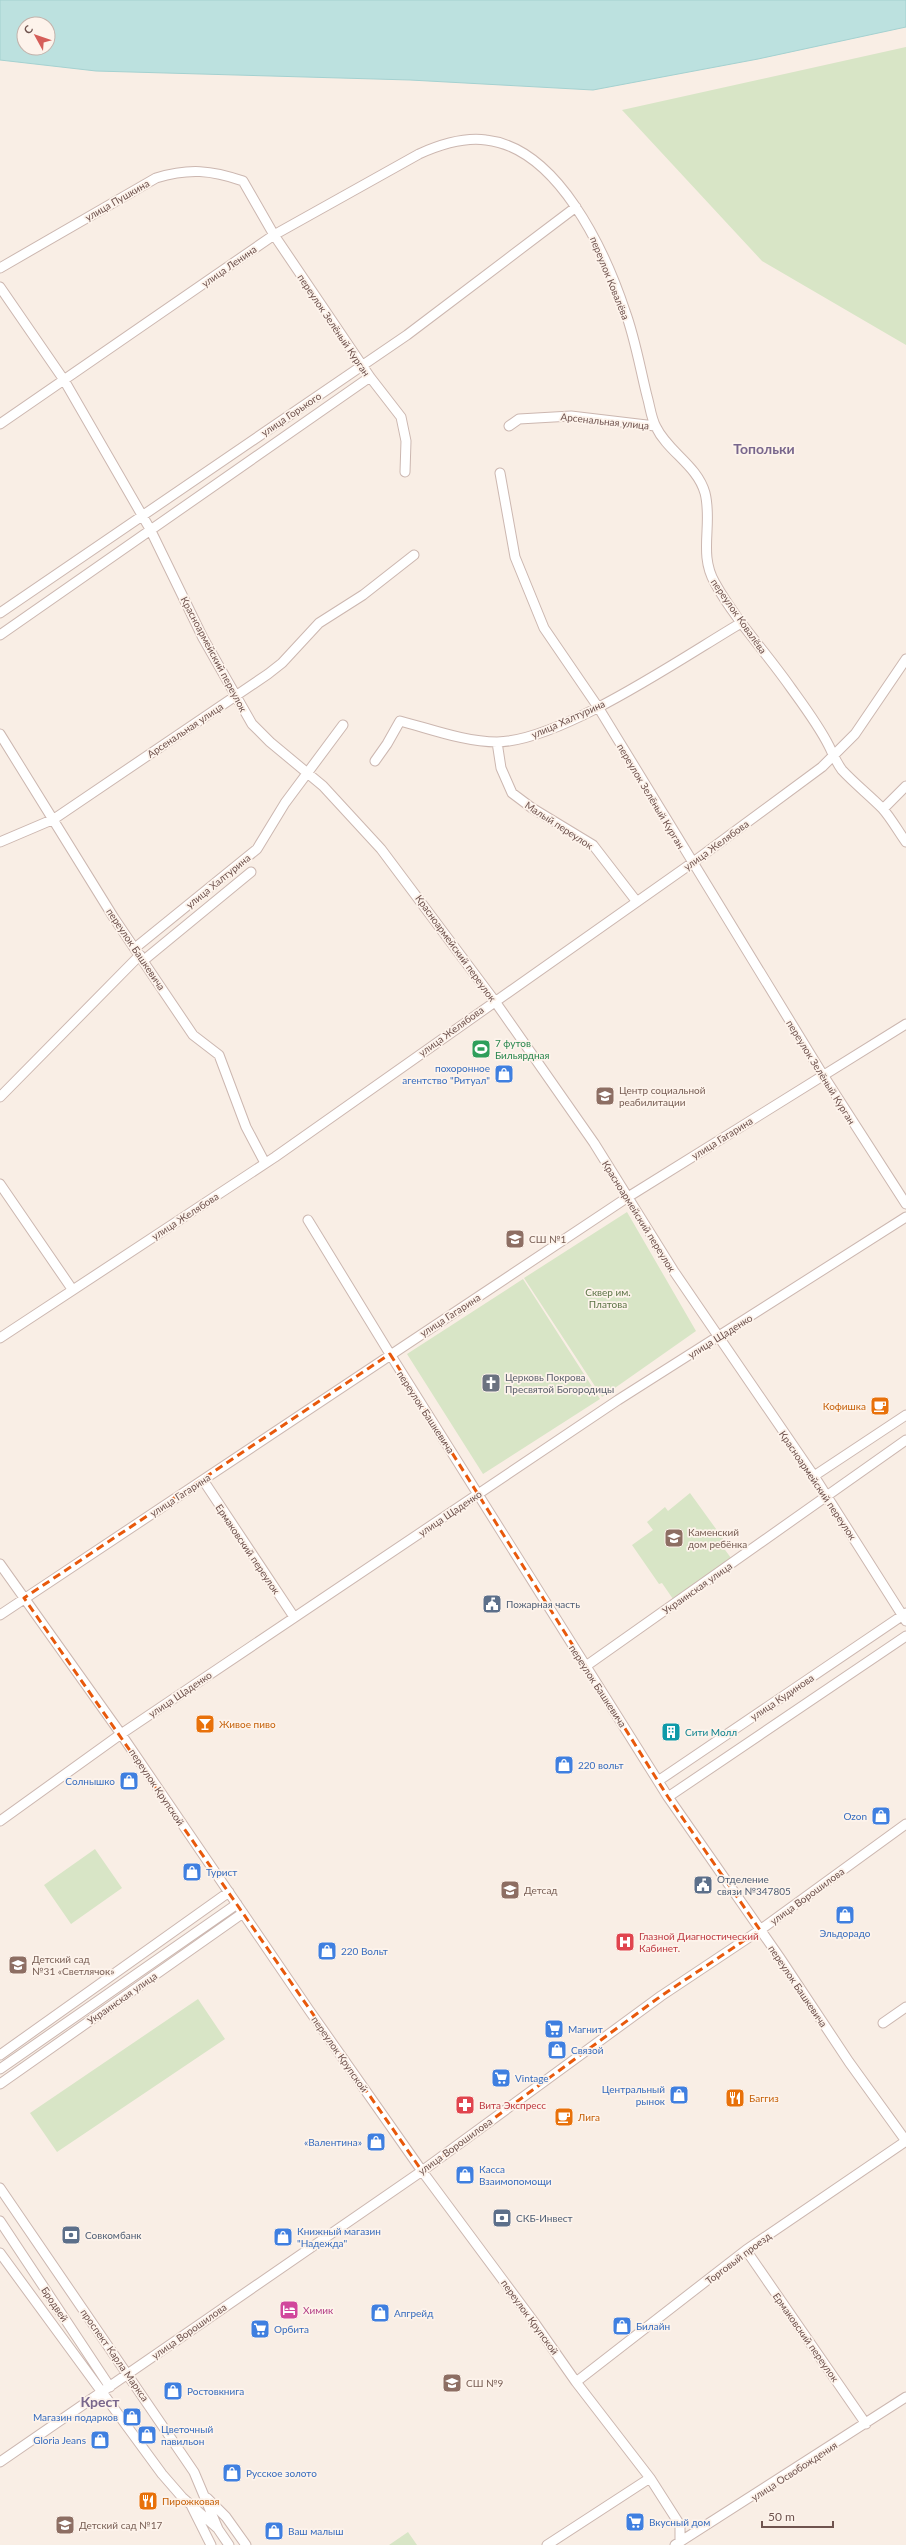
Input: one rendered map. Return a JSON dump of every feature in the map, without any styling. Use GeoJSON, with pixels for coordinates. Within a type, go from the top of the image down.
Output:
{"type":"FeatureCollection","features":[{"type":"Feature","properties":{"kind":"street","name":"улица Ленина"},"geometry":{"type":"LineString","coordinates":[[0,424],[274,235],[419,154],[434,148],[474,139],[487,140],[505,145],[528,156],[559,185],[576,207]]}},
{"type":"Feature","properties":{"kind":"street","name":"улица Пушкина"},"geometry":{"type":"LineString","coordinates":[[0,268],[156,178],[179,171],[220,173],[243,181]]}},
{"type":"Feature","properties":{"kind":"street","name":"переулок Зелёный Курган"},"geometry":{"type":"LineString","coordinates":[[243,181],[274,235],[370,378],[403,422],[407,457],[405,472]]}},
{"type":"Feature","properties":{"kind":"street","name":"улица Горького"},"geometry":{"type":"LineString","coordinates":[[0,613],[407,335],[576,207]]}},
{"type":"Feature","properties":{"kind":"street","name":"переулок Ковалёва"},"geometry":{"type":"LineString","coordinates":[[576,207],[598,244],[626,312],[655,426],[666,443],[690,468],[702,486],[706,503],[705,551],[708,571],[741,623],[790,686],[829,745],[833,758],[842,770],[883,809],[906,842]]}},
{"type":"Feature","properties":{"kind":"street","name":"Красноармейский переулок"},"geometry":{"type":"LineString","coordinates":[[0,287],[64,380],[150,529],[203,638],[252,724],[334,797],[381,849],[494,1000],[594,1143],[717,1338],[814,1476],[905,1616]]}},
{"type":"Feature","properties":{"kind":"street","name":"улица Горького"},"geometry":{"type":"LineString","coordinates":[[0,635],[150,529],[370,378]]}},
{"type":"Feature","properties":{"kind":"street","name":"Арсенальная улица"},"geometry":{"type":"LineString","coordinates":[[509,426],[519,419],[571,416],[655,426]]}},
{"type":"Feature","properties":{"kind":"street","name":"переулок Зелёный Курган"},"geometry":{"type":"LineString","coordinates":[[500,473],[515,557],[544,628],[598,707],[823,1075],[906,1204]]}},
{"type":"Feature","properties":{"kind":"street","name":"Арсенальная улица"},"geometry":{"type":"LineString","coordinates":[[0,842],[54,820],[235,696],[282,663],[319,623],[363,595],[414,555]]}},
{"type":"Feature","properties":{"kind":"street","name":"улица Халтурина"},"geometry":{"type":"LineString","coordinates":[[375,761],[400,721],[442,733],[497,742],[528,737],[598,707],[741,623]]}},
{"type":"Feature","properties":{"kind":"street","name":"улица Желябова"},"geometry":{"type":"LineString","coordinates":[[0,1338],[72,1289],[265,1163],[494,1000],[692,863],[833,758],[869,715],[906,659]]}},
{"type":"Feature","properties":{"kind":"street","name":"улица Халтурина"},"geometry":{"type":"LineString","coordinates":[[0,1096],[140,955],[257,849],[307,772],[343,725]]}},
{"type":"Feature","properties":{"kind":"street","name":"переулок Башкевича"},"geometry":{"type":"LineString","coordinates":[[0,734],[114,918],[193,1035],[219,1055],[246,1127],[265,1163]]}},
{"type":"Feature","properties":{"kind":"street","name":"Малый переулок"},"geometry":{"type":"LineString","coordinates":[[497,742],[501,768],[512,793],[532,808],[593,845],[637,902]]}},
{"type":"Feature","properties":{"kind":"street"},"geometry":{"type":"LineString","coordinates":[[883,809],[906,786]]}},
{"type":"Feature","properties":{"kind":"street"},"geometry":{"type":"LineString","coordinates":[[140,955],[251,872]]}},
{"type":"Feature","properties":{"kind":"street","name":"улица Гагарина"},"geometry":{"type":"LineString","coordinates":[[0,1615],[628,1197],[906,1024]]}},
{"type":"Feature","properties":{"kind":"street"},"geometry":{"type":"LineString","coordinates":[[0,1184],[72,1289]]}},
{"type":"Feature","properties":{"kind":"street","name":"улица Щаденко"},"geometry":{"type":"LineString","coordinates":[[0,1821],[121,1734],[618,1400],[906,1217]]}},
{"type":"Feature","properties":{"kind":"street","name":"переулок Башкевича"},"geometry":{"type":"LineString","coordinates":[[308,1220],[390,1354],[668,1797],[849,2062],[906,2141]]}},
{"type":"Feature","properties":{"kind":"street"},"geometry":{"type":"LineString","coordinates":[[814,1476],[906,1415]]}},
{"type":"Feature","properties":{"kind":"street","name":"Украинская улица"},"geometry":{"type":"LineString","coordinates":[[586,1666],[906,1440]]}},
{"type":"Feature","properties":{"kind":"street","name":"Ермаковский переулок"},"geometry":{"type":"LineString","coordinates":[[203,1480],[294,1617]]}},
{"type":"Feature","properties":{"kind":"street","name":"переулок Крупской"},"geometry":{"type":"LineString","coordinates":[[0,1564],[121,1734],[228,1892],[422,2171],[534,2322],[576,2382],[650,2478],[680,2526],[677,2544]]}},
{"type":"Feature","properties":{"kind":"street","name":"улица Кудинова"},"geometry":{"type":"LineString","coordinates":[[658,1781],[905,1616]]}},
{"type":"Feature","properties":{"kind":"street","name":"улица Кудинова"},"geometry":{"type":"LineString","coordinates":[[668,1797],[906,1636]]}},
{"type":"Feature","properties":{"kind":"street","name":"улица Ворошилова"},"geometry":{"type":"LineString","coordinates":[[0,2462],[422,2171],[661,1996],[760,1930],[906,1824]]}},
{"type":"Feature","properties":{"kind":"street"},"geometry":{"type":"LineString","coordinates":[[0,2055],[228,1892]]}},
{"type":"Feature","properties":{"kind":"street"},"geometry":{"type":"LineString","coordinates":[[0,2069],[237,1904]]}},
{"type":"Feature","properties":{"kind":"street","name":"Украинская улица"},"geometry":{"type":"LineString","coordinates":[[0,2084],[243,1913]]}},
{"type":"Feature","properties":{"kind":"street"},"geometry":{"type":"LineString","coordinates":[[883,2023],[906,2007]]}},
{"type":"Feature","properties":{"kind":"street"},"geometry":{"type":"LineString","coordinates":[[51,2018],[64,2038]]}},
{"type":"Feature","properties":{"kind":"street","name":"Торговый проезд"},"geometry":{"type":"LineString","coordinates":[[576,2382],[746,2250],[906,2141]]}},
{"type":"Feature","properties":{"kind":"street","name":"проспект Карла Маркса"},"geometry":{"type":"LineString","coordinates":[[0,2188],[194,2472],[218,2528],[229,2545]]}},
{"type":"Feature","properties":{"kind":"street","name":"Бродвей"},"geometry":{"type":"LineString","coordinates":[[0,2221],[110,2387]]}},
{"type":"Feature","properties":{"kind":"street","name":"Ермаковский переулок"},"geometry":{"type":"LineString","coordinates":[[746,2250],[866,2424]]}},
{"type":"Feature","properties":{"kind":"street","name":"проспект Карла Маркса"},"geometry":{"type":"LineString","coordinates":[[0,2253],[162,2474],[192,2506],[218,2528]]}},
{"type":"Feature","properties":{"kind":"street","name":"улица Освобождения"},"geometry":{"type":"LineString","coordinates":[[677,2544],[906,2398]]}},
{"type":"Feature","properties":{"kind":"street"},"geometry":{"type":"LineString","coordinates":[[548,2545],[650,2478]]}},
{"type":"Feature","properties":{"kind":"street"},"geometry":{"type":"LineString","coordinates":[[206,2497],[226,2516],[246,2545]]}},
{"type":"Feature","properties":{"kind":"street"},"geometry":{"type":"LineString","coordinates":[[192,2506],[211,2545]]}},
{"type":"Feature","properties":{"kind":"highlighted area"},"geometry":{"type":"Polygon","coordinates":[[[390,1354],[668,1797],[760,1930],[661,1996],[422,2171],[24,1598],[390,1354]]]}},
{"type":"Feature","properties":{"kind":"green space"},"geometry":{"type":"Polygon","coordinates":[[[906,47],[906,345],[762,261],[622,110],[906,47]]]}},
{"type":"Feature","properties":{"kind":"green space","name":"Сквер им. Платова"},"geometry":{"type":"Polygon","coordinates":[[[627,1212],[696,1331],[602,1397],[524,1278],[627,1212]]]}},
{"type":"Feature","properties":{"kind":"green space"},"geometry":{"type":"Polygon","coordinates":[[[523,1279],[600,1399],[483,1474],[407,1354],[523,1279]]]}},
{"type":"Feature","properties":{"kind":"green space"},"geometry":{"type":"Polygon","coordinates":[[[690,1493],[724,1540],[720,1543],[731,1558],[673,1599],[662,1583],[659,1584],[632,1545],[653,1530],[647,1522],[665,1507],[668,1511],[690,1493]]]}},
{"type":"Feature","properties":{"kind":"green space"},"geometry":{"type":"Polygon","coordinates":[[[95,1849],[122,1888],[71,1924],[44,1885],[95,1849]]]}},
{"type":"Feature","properties":{"kind":"green space"},"geometry":{"type":"Polygon","coordinates":[[[198,1999],[225,2039],[57,2152],[30,2113],[198,1999]]]}},
{"type":"Feature","properties":{"kind":"green space"},"geometry":{"type":"Polygon","coordinates":[[[408,2532],[417,2545],[389,2545],[408,2532]]]}},
{"type":"Feature","properties":{"kind":"water"},"geometry":{"type":"Polygon","coordinates":[[[0,0],[906,0],[906,27],[758,59],[593,90],[410,80],[96,71],[0,60],[0,0]]]}},
{"type":"Feature","properties":{"kind":"place","name":"7 футов Бильярдная"},"geometry":{"type":"Point","coordinates":[481,1049]}},
{"type":"Feature","properties":{"kind":"place","name":"похоронное агентство \"Ритуал\""},"geometry":{"type":"Point","coordinates":[504,1074]}},
{"type":"Feature","properties":{"kind":"place","name":"Центр социальной реабилитации"},"geometry":{"type":"Point","coordinates":[605,1096]}},
{"type":"Feature","properties":{"kind":"place","name":"СШ №1"},"geometry":{"type":"Point","coordinates":[515,1239]}},
{"type":"Feature","properties":{"kind":"place","name":"Церковь Покрова Пресвятой Богородицы"},"geometry":{"type":"Point","coordinates":[491,1383]}},
{"type":"Feature","properties":{"kind":"place","name":"Кофишка"},"geometry":{"type":"Point","coordinates":[880,1406]}},
{"type":"Feature","properties":{"kind":"place","name":"Каменский дом ребёнка"},"geometry":{"type":"Point","coordinates":[674,1538]}},
{"type":"Feature","properties":{"kind":"place","name":"Пожарная часть"},"geometry":{"type":"Point","coordinates":[492,1604]}},
{"type":"Feature","properties":{"kind":"place","name":"Живое пиво"},"geometry":{"type":"Point","coordinates":[205,1724]}},
{"type":"Feature","properties":{"kind":"place","name":"Сити Молл"},"geometry":{"type":"Point","coordinates":[671,1732]}},
{"type":"Feature","properties":{"kind":"place","name":"220 вольт"},"geometry":{"type":"Point","coordinates":[564,1765]}},
{"type":"Feature","properties":{"kind":"place","name":"Солнышко"},"geometry":{"type":"Point","coordinates":[129,1781]}},
{"type":"Feature","properties":{"kind":"place","name":"Ozon"},"geometry":{"type":"Point","coordinates":[881,1816]}},
{"type":"Feature","properties":{"kind":"place","name":"Турист"},"geometry":{"type":"Point","coordinates":[192,1872]}},
{"type":"Feature","properties":{"kind":"place","name":"Отделение связи №347805"},"geometry":{"type":"Point","coordinates":[703,1885]}},
{"type":"Feature","properties":{"kind":"place","name":"Детсад"},"geometry":{"type":"Point","coordinates":[510,1890]}},
{"type":"Feature","properties":{"kind":"place","name":"Эльдорадо"},"geometry":{"type":"Point","coordinates":[845,1915]}},
{"type":"Feature","properties":{"kind":"place","name":"Глазной Диагностический Кабинет."},"geometry":{"type":"Point","coordinates":[625,1942]}},
{"type":"Feature","properties":{"kind":"place","name":"220 Вольт"},"geometry":{"type":"Point","coordinates":[327,1951]}},
{"type":"Feature","properties":{"kind":"place","name":"Детский сад №31 «Светлячок»"},"geometry":{"type":"Point","coordinates":[18,1965]}},
{"type":"Feature","properties":{"kind":"place","name":"Магнит"},"geometry":{"type":"Point","coordinates":[554,2029]}},
{"type":"Feature","properties":{"kind":"place","name":"Связой"},"geometry":{"type":"Point","coordinates":[557,2050]}},
{"type":"Feature","properties":{"kind":"place","name":"Vintage"},"geometry":{"type":"Point","coordinates":[501,2078]}},
{"type":"Feature","properties":{"kind":"place","name":"Центральный рынок"},"geometry":{"type":"Point","coordinates":[679,2095]}},
{"type":"Feature","properties":{"kind":"place","name":"Баггиз"},"geometry":{"type":"Point","coordinates":[735,2098]}},
{"type":"Feature","properties":{"kind":"place","name":"Вита Экспресс"},"geometry":{"type":"Point","coordinates":[465,2105]}},
{"type":"Feature","properties":{"kind":"place","name":"Лига"},"geometry":{"type":"Point","coordinates":[564,2117]}},
{"type":"Feature","properties":{"kind":"place","name":"«Валентина»"},"geometry":{"type":"Point","coordinates":[376,2142]}},
{"type":"Feature","properties":{"kind":"place","name":"Касса Взаимопомощи"},"geometry":{"type":"Point","coordinates":[465,2175]}},
{"type":"Feature","properties":{"kind":"place","name":"СКБ-Инвест"},"geometry":{"type":"Point","coordinates":[502,2218]}},
{"type":"Feature","properties":{"kind":"place","name":"Совкомбанк"},"geometry":{"type":"Point","coordinates":[71,2235]}},
{"type":"Feature","properties":{"kind":"place","name":"Книжный магазин \"Надежда\""},"geometry":{"type":"Point","coordinates":[283,2237]}},
{"type":"Feature","properties":{"kind":"place","name":"Химик"},"geometry":{"type":"Point","coordinates":[289,2310]}},
{"type":"Feature","properties":{"kind":"place","name":"Апгрейд"},"geometry":{"type":"Point","coordinates":[380,2313]}},
{"type":"Feature","properties":{"kind":"place","name":"Билайн"},"geometry":{"type":"Point","coordinates":[622,2326]}},
{"type":"Feature","properties":{"kind":"place","name":"Орбита"},"geometry":{"type":"Point","coordinates":[260,2329]}},
{"type":"Feature","properties":{"kind":"place","name":"СШ №9"},"geometry":{"type":"Point","coordinates":[452,2383]}},
{"type":"Feature","properties":{"kind":"place","name":"Ростовкнига"},"geometry":{"type":"Point","coordinates":[173,2391]}},
{"type":"Feature","properties":{"kind":"place","name":"Магазин подарков"},"geometry":{"type":"Point","coordinates":[132,2417]}},
{"type":"Feature","properties":{"kind":"place","name":"Цветочный павильон"},"geometry":{"type":"Point","coordinates":[147,2435]}},
{"type":"Feature","properties":{"kind":"place","name":"Gloria Jeans"},"geometry":{"type":"Point","coordinates":[100,2440]}},
{"type":"Feature","properties":{"kind":"place","name":"Русское золото"},"geometry":{"type":"Point","coordinates":[232,2473]}},
{"type":"Feature","properties":{"kind":"place","name":"Пирожковая"},"geometry":{"type":"Point","coordinates":[148,2501]}},
{"type":"Feature","properties":{"kind":"place","name":"Вкусный дом"},"geometry":{"type":"Point","coordinates":[635,2522]}},
{"type":"Feature","properties":{"kind":"place","name":"Детский сад №17"},"geometry":{"type":"Point","coordinates":[65,2525]}},
{"type":"Feature","properties":{"kind":"place","name":"Ваш малыш"},"geometry":{"type":"Point","coordinates":[274,2531]}},
{"type":"Feature","properties":{"kind":"district","name":"Топольки"},"geometry":{"type":"Point","coordinates":[764,448]}},
{"type":"Feature","properties":{"kind":"district","name":"Крест"},"geometry":{"type":"Point","coordinates":[100,2401]}}]}
